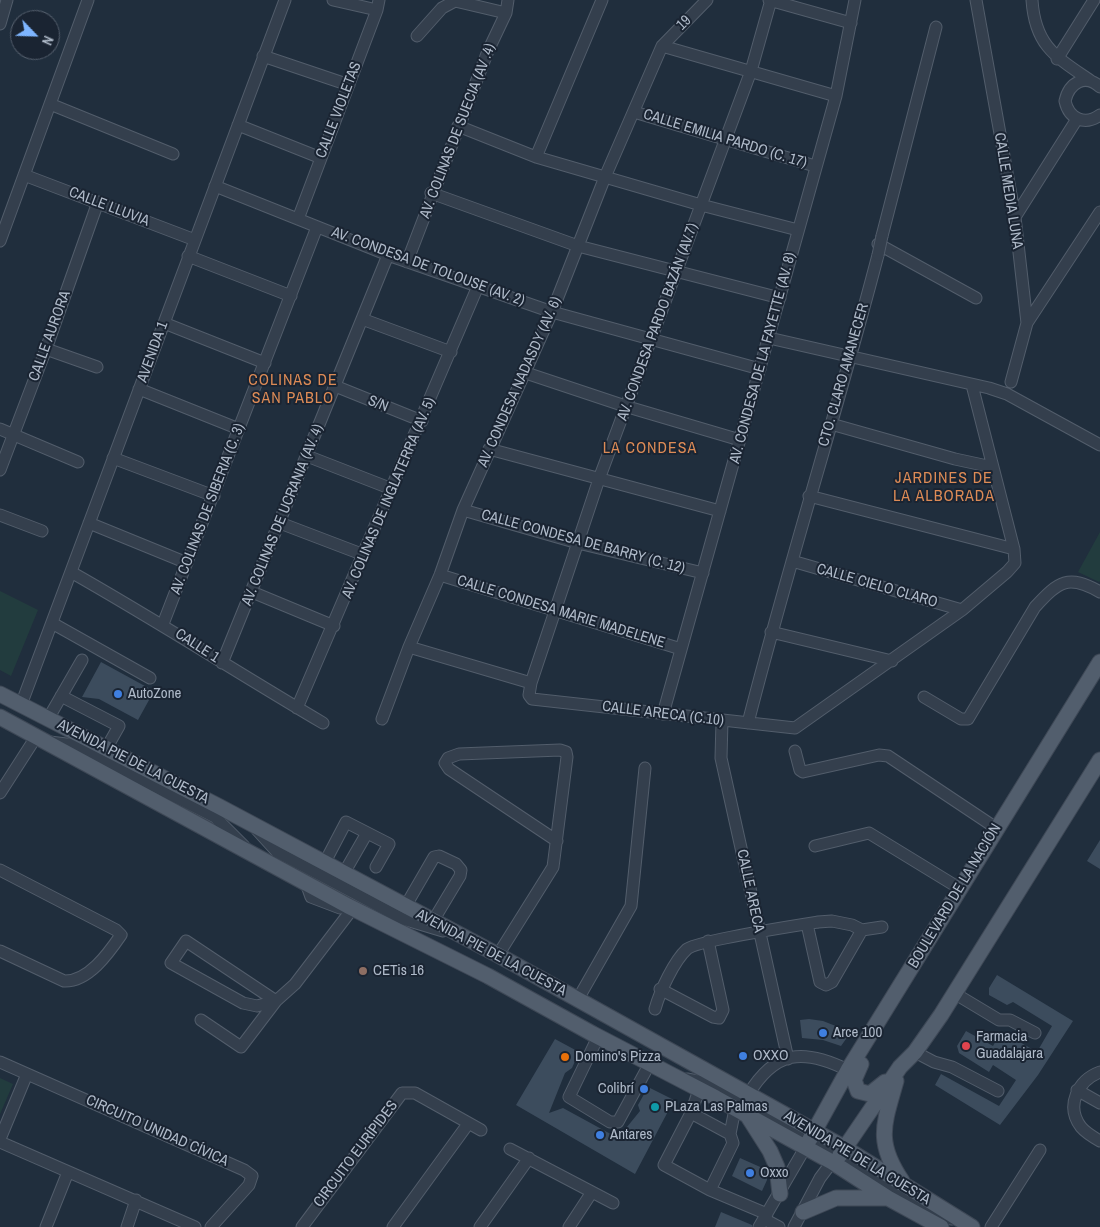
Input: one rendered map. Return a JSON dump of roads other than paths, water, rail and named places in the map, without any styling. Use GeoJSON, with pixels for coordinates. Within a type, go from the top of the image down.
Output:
{"type":"FeatureCollection","features":[{"type":"Feature","properties":{"kind":"main road","name":"BOULEVARD DE LA NACIÓN"},"geometry":{"type":"LineString","coordinates":[[810,1139],[848,1070],[1100,662]]}},
{"type":"Feature","properties":{"kind":"main road","name":"AVENIDA PIE DE LA CUESTA"},"geometry":{"type":"LineString","coordinates":[[0,694],[252,823],[498,955],[748,1095],[810,1139],[906,1187],[972,1227]]}},
{"type":"Feature","properties":{"kind":"main road","name":"AVENIDA PIE DE LA CUESTA"},"geometry":{"type":"LineString","coordinates":[[0,717],[350,907],[488,976],[742,1113],[810,1139]]}},
{"type":"Feature","properties":{"kind":"main road"},"geometry":{"type":"LineString","coordinates":[[903,981],[855,1076],[855,1088],[862,1094],[874,1093],[914,1052],[954,993],[1100,760]]}},
{"type":"Feature","properties":{"kind":"main road"},"geometry":{"type":"LineString","coordinates":[[839,1155],[900,1067]]}},
{"type":"Feature","properties":{"kind":"main road"},"geometry":{"type":"LineString","coordinates":[[900,1067],[883,1131],[885,1152],[889,1163],[906,1187]]}},
{"type":"Feature","properties":{"kind":"main road"},"geometry":{"type":"LineString","coordinates":[[742,1113],[770,1151],[777,1167],[780,1194]]}},
{"type":"Feature","properties":{"kind":"main road","name":"AVENIDA PIE DE LA CUESTA"},"geometry":{"type":"LineString","coordinates":[[839,1155],[888,1198],[942,1227]]}},
{"type":"Feature","properties":{"kind":"main road"},"geometry":{"type":"LineString","coordinates":[[803,1212],[836,1198],[888,1198]]}},
{"type":"Feature","properties":{"kind":"street"},"geometry":{"type":"LineString","coordinates":[[0,24],[7,0]]}},
{"type":"Feature","properties":{"kind":"street"},"geometry":{"type":"LineString","coordinates":[[0,241],[88,0]]}},
{"type":"Feature","properties":{"kind":"street","name":"AVENIDA 1"},"geometry":{"type":"LineString","coordinates":[[21,705],[285,0]]}},
{"type":"Feature","properties":{"kind":"street"},"geometry":{"type":"LineString","coordinates":[[333,0],[378,5]]}},
{"type":"Feature","properties":{"kind":"street","name":"AV. COLINAS DE SUECIA (AV .4)"},"geometry":{"type":"LineString","coordinates":[[407,262],[432,193],[506,13],[508,0]]}},
{"type":"Feature","properties":{"kind":"street"},"geometry":{"type":"LineString","coordinates":[[536,157],[602,0]]}},
{"type":"Feature","properties":{"kind":"street","name":"19"},"geometry":{"type":"LineString","coordinates":[[662,46],[707,0]]}},
{"type":"Feature","properties":{"kind":"street"},"geometry":{"type":"LineString","coordinates":[[770,0],[797,4],[850,23]]}},
{"type":"Feature","properties":{"kind":"street","name":"AV. CONDESA PARDO BAZÁN (AV.7)"},"geometry":{"type":"LineString","coordinates":[[532,699],[529,696],[531,683],[554,611],[599,479],[628,407],[724,140],[752,71],[770,0]]}},
{"type":"Feature","properties":{"kind":"street"},"geometry":{"type":"LineString","coordinates":[[842,0],[855,2]]}},
{"type":"Feature","properties":{"kind":"street","name":"CALLE MEDIA LUNA"},"geometry":{"type":"LineString","coordinates":[[976,0],[1015,217],[1027,323],[1011,382]]}},
{"type":"Feature","properties":{"kind":"street"},"geometry":{"type":"LineString","coordinates":[[1032,0],[1033,13],[1042,40],[1057,59],[1095,84]]}},
{"type":"Feature","properties":{"kind":"street"},"geometry":{"type":"LineString","coordinates":[[1057,59],[1094,0]]}},
{"type":"Feature","properties":{"kind":"street"},"geometry":{"type":"LineString","coordinates":[[417,36],[442,8],[455,1],[506,13]]}},
{"type":"Feature","properties":{"kind":"street","name":"AV. CONDESA DE LA FAYETTE (AV. 8)"},"geometry":{"type":"LineString","coordinates":[[663,714],[836,96],[855,2]]}},
{"type":"Feature","properties":{"kind":"street","name":"CALLE VIOLETAS"},"geometry":{"type":"LineString","coordinates":[[298,219],[378,5]]}},
{"type":"Feature","properties":{"kind":"street","name":"CTO. CLARO AMANECER"},"geometry":{"type":"LineString","coordinates":[[748,723],[809,496],[851,357],[936,26]]}},
{"type":"Feature","properties":{"kind":"street"},"geometry":{"type":"LineString","coordinates":[[662,46],[836,96]]}},
{"type":"Feature","properties":{"kind":"street","name":"AV. CONDESA NADASDY (AV. 6)"},"geometry":{"type":"LineString","coordinates":[[382,719],[440,575],[462,510],[523,372],[552,312],[605,177],[662,46]]}},
{"type":"Feature","properties":{"kind":"street"},"geometry":{"type":"LineString","coordinates":[[263,56],[349,85]]}},
{"type":"Feature","properties":{"kind":"street"},"geometry":{"type":"LineString","coordinates":[[1095,84],[1076,82],[1067,93],[1067,108],[1076,119],[1089,120],[1100,115]]}},
{"type":"Feature","properties":{"kind":"street"},"geometry":{"type":"LineString","coordinates":[[50,104],[173,154]]}},
{"type":"Feature","properties":{"kind":"street","name":"CALLE EMILIA PARDO (C. 17)"},"geometry":{"type":"LineString","coordinates":[[634,112],[815,166]]}},
{"type":"Feature","properties":{"kind":"street"},"geometry":{"type":"LineString","coordinates":[[1015,217],[1076,119]]}},
{"type":"Feature","properties":{"kind":"street"},"geometry":{"type":"LineString","coordinates":[[238,125],[321,158]]}},
{"type":"Feature","properties":{"kind":"street"},"geometry":{"type":"LineString","coordinates":[[459,126],[536,157],[702,205],[798,230]]}},
{"type":"Feature","properties":{"kind":"street","name":"CALLE LLUVIA"},"geometry":{"type":"LineString","coordinates":[[24,175],[194,240]]}},
{"type":"Feature","properties":{"kind":"street","name":"AV. CONDESA DE TOLOUSE (AV. 2)"},"geometry":{"type":"LineString","coordinates":[[216,186],[388,255],[552,312],[760,369]]}},
{"type":"Feature","properties":{"kind":"street"},"geometry":{"type":"LineString","coordinates":[[432,193],[578,246],[780,298]]}},
{"type":"Feature","properties":{"kind":"street","name":"CALLE AURORA"},"geometry":{"type":"LineString","coordinates":[[0,470],[46,349],[98,202]]}},
{"type":"Feature","properties":{"kind":"street"},"geometry":{"type":"LineString","coordinates":[[1027,323],[1100,212]]}},
{"type":"Feature","properties":{"kind":"street","name":"AV. COLINAS DE SIBERIA (C. 3)"},"geometry":{"type":"LineString","coordinates":[[163,624],[317,227]]}},
{"type":"Feature","properties":{"kind":"street"},"geometry":{"type":"LineString","coordinates":[[879,245],[976,298]]}},
{"type":"Feature","properties":{"kind":"street","name":"AV. COLINAS DE UCRANIA (AV. 4)"},"geometry":{"type":"LineString","coordinates":[[222,663],[388,255]]}},
{"type":"Feature","properties":{"kind":"street"},"geometry":{"type":"LineString","coordinates":[[188,256],[291,296]]}},
{"type":"Feature","properties":{"kind":"street","name":"AV. COLINAS DE INGLATERRA (AV. 5)"},"geometry":{"type":"LineString","coordinates":[[297,708],[422,421],[478,286]]}},
{"type":"Feature","properties":{"kind":"street"},"geometry":{"type":"LineString","coordinates":[[362,319],[451,352]]}},
{"type":"Feature","properties":{"kind":"street"},"geometry":{"type":"LineString","coordinates":[[164,322],[265,363]]}},
{"type":"Feature","properties":{"kind":"street"},"geometry":{"type":"LineString","coordinates":[[769,338],[1007,394],[1100,445]]}},
{"type":"Feature","properties":{"kind":"street"},"geometry":{"type":"LineString","coordinates":[[46,349],[97,367]]}},
{"type":"Feature","properties":{"kind":"street"},"geometry":{"type":"LineString","coordinates":[[523,372],[628,407],[740,440]]}},
{"type":"Feature","properties":{"kind":"street"},"geometry":{"type":"LineString","coordinates":[[771,632],[892,661],[962,610],[1015,563],[1014,549],[972,385]]}},
{"type":"Feature","properties":{"kind":"street","name":"S/N"},"geometry":{"type":"LineString","coordinates":[[335,386],[422,421]]}},
{"type":"Feature","properties":{"kind":"street"},"geometry":{"type":"LineString","coordinates":[[139,389],[240,429]]}},
{"type":"Feature","properties":{"kind":"street"},"geometry":{"type":"LineString","coordinates":[[831,424],[955,459],[992,467]]}},
{"type":"Feature","properties":{"kind":"street"},"geometry":{"type":"LineString","coordinates":[[0,429],[78,462]]}},
{"type":"Feature","properties":{"kind":"street"},"geometry":{"type":"LineString","coordinates":[[489,449],[720,511]]}},
{"type":"Feature","properties":{"kind":"street"},"geometry":{"type":"LineString","coordinates":[[307,456],[392,489]]}},
{"type":"Feature","properties":{"kind":"street"},"geometry":{"type":"LineString","coordinates":[[113,458],[214,496]]}},
{"type":"Feature","properties":{"kind":"street"},"geometry":{"type":"LineString","coordinates":[[809,496],[1014,549]]}},
{"type":"Feature","properties":{"kind":"street","name":"CALLE CONDESA DE BARRY (C. 12)"},"geometry":{"type":"LineString","coordinates":[[462,510],[578,543],[703,574]]}},
{"type":"Feature","properties":{"kind":"street"},"geometry":{"type":"LineString","coordinates":[[0,515],[42,531]]}},
{"type":"Feature","properties":{"kind":"street"},"geometry":{"type":"LineString","coordinates":[[89,523],[187,563]]}},
{"type":"Feature","properties":{"kind":"street"},"geometry":{"type":"LineString","coordinates":[[280,523],[364,555]]}},
{"type":"Feature","properties":{"kind":"street","name":"CALLE CIELO CLARO"},"geometry":{"type":"LineString","coordinates":[[792,561],[962,610]]}},
{"type":"Feature","properties":{"kind":"street","name":"CALLE 1"},"geometry":{"type":"LineString","coordinates":[[71,572],[163,624],[222,663],[323,723]]}},
{"type":"Feature","properties":{"kind":"street","name":"CALLE CONDESA MARIE MADELENE"},"geometry":{"type":"LineString","coordinates":[[440,575],[682,649]]}},
{"type":"Feature","properties":{"kind":"street"},"geometry":{"type":"LineString","coordinates":[[924,697],[961,719],[968,718],[1035,607],[1049,592],[1068,581],[1082,582],[1100,592]]}},
{"type":"Feature","properties":{"kind":"street"},"geometry":{"type":"LineString","coordinates":[[252,592],[334,626]]}},
{"type":"Feature","properties":{"kind":"street"},"geometry":{"type":"LineString","coordinates":[[52,623],[150,678]]}},
{"type":"Feature","properties":{"kind":"street"},"geometry":{"type":"LineString","coordinates":[[409,648],[531,683]]}},
{"type":"Feature","properties":{"kind":"street"},"geometry":{"type":"LineString","coordinates":[[48,719],[82,660]]}},
{"type":"Feature","properties":{"kind":"street","name":"CALLE ARECA (C.10)"},"geometry":{"type":"LineString","coordinates":[[532,699],[795,728],[892,661]]}},
{"type":"Feature","properties":{"kind":"street"},"geometry":{"type":"LineString","coordinates":[[61,696],[118,726],[106,749]]}},
{"type":"Feature","properties":{"kind":"street","name":"CALLE ARECA"},"geometry":{"type":"LineString","coordinates":[[722,721],[721,758],[788,1060]]}},
{"type":"Feature","properties":{"kind":"street"},"geometry":{"type":"LineString","coordinates":[[0,793],[41,739]]}},
{"type":"Feature","properties":{"kind":"street"},"geometry":{"type":"LineString","coordinates":[[795,751],[800,770],[803,772],[879,754],[888,756],[996,828]]}},
{"type":"Feature","properties":{"kind":"street"},"geometry":{"type":"LineString","coordinates":[[498,955],[553,868],[557,841],[566,752],[459,754],[446,760],[445,763],[449,769],[557,841]]}},
{"type":"Feature","properties":{"kind":"street"},"geometry":{"type":"LineString","coordinates":[[578,999],[631,906],[645,768]]}},
{"type":"Feature","properties":{"kind":"street"},"geometry":{"type":"LineString","coordinates":[[325,862],[346,822],[388,844],[376,866]]}},
{"type":"Feature","properties":{"kind":"street"},"geometry":{"type":"LineString","coordinates":[[252,823],[277,852],[403,919],[468,939]]}},
{"type":"Feature","properties":{"kind":"street"},"geometry":{"type":"LineString","coordinates":[[344,873],[367,833]]}},
{"type":"Feature","properties":{"kind":"street"},"geometry":{"type":"LineString","coordinates":[[815,846],[870,834],[877,836],[959,888]]}},
{"type":"Feature","properties":{"kind":"street"},"geometry":{"type":"LineString","coordinates":[[406,907],[434,857],[439,856],[456,864],[461,870],[460,876],[433,921]]}},
{"type":"Feature","properties":{"kind":"street"},"geometry":{"type":"LineString","coordinates":[[0,870],[116,930],[121,935],[88,973],[75,982],[64,981],[0,951]]}},
{"type":"Feature","properties":{"kind":"street"},"geometry":{"type":"LineString","coordinates":[[200,1020],[241,1047],[276,1001],[295,984],[350,907]]}},
{"type":"Feature","properties":{"kind":"street"},"geometry":{"type":"LineString","coordinates":[[655,1009],[660,989],[688,948],[708,941],[832,921],[852,925],[862,930],[882,927]]}},
{"type":"Feature","properties":{"kind":"street"},"geometry":{"type":"LineString","coordinates":[[807,924],[820,982],[826,985],[832,982],[862,930]]}},
{"type":"Feature","properties":{"kind":"street"},"geometry":{"type":"LineString","coordinates":[[186,941],[276,1001],[257,1006],[243,1003],[171,963],[186,941]]}},
{"type":"Feature","properties":{"kind":"street"},"geometry":{"type":"LineString","coordinates":[[660,989],[713,1017],[719,1018],[723,1010],[708,941]]}},
{"type":"Feature","properties":{"kind":"street"},"geometry":{"type":"LineString","coordinates":[[954,993],[999,1020],[1010,1020],[1035,1033]]}},
{"type":"Feature","properties":{"kind":"street"},"geometry":{"type":"LineString","coordinates":[[598,1037],[569,1097],[610,1122],[618,1122],[650,1064]]}},
{"type":"Feature","properties":{"kind":"street"},"geometry":{"type":"LineString","coordinates":[[914,1052],[934,1062],[952,1067],[998,1091]]}},
{"type":"Feature","properties":{"kind":"street"},"geometry":{"type":"LineString","coordinates":[[748,1095],[764,1072],[776,1062],[804,1055],[827,1060],[848,1070]]}},
{"type":"Feature","properties":{"kind":"street","name":"CIRCUITO UNIDAD CÍVICA"},"geometry":{"type":"LineString","coordinates":[[0,1062],[244,1170],[252,1176],[249,1186],[211,1227]]}},
{"type":"Feature","properties":{"kind":"street"},"geometry":{"type":"LineString","coordinates":[[1100,1072],[1087,1078],[1077,1090],[1074,1105],[1077,1120],[1086,1132],[1100,1141]]}},
{"type":"Feature","properties":{"kind":"street"},"geometry":{"type":"LineString","coordinates":[[27,1074],[0,1141],[194,1227]]}},
{"type":"Feature","properties":{"kind":"street"},"geometry":{"type":"LineString","coordinates":[[675,1077],[713,1084],[810,1139],[780,1194],[763,1220]]}},
{"type":"Feature","properties":{"kind":"street"},"geometry":{"type":"LineString","coordinates":[[699,1090],[691,1113],[664,1165],[779,1227]]}},
{"type":"Feature","properties":{"kind":"street"},"geometry":{"type":"LineString","coordinates":[[1077,1090],[1100,1103]]}},
{"type":"Feature","properties":{"kind":"street","name":"CIRCUITO EURÍPIDES"},"geometry":{"type":"LineString","coordinates":[[302,1227],[402,1093],[415,1093],[481,1130]]}},
{"type":"Feature","properties":{"kind":"street"},"geometry":{"type":"LineString","coordinates":[[691,1113],[730,1134],[733,1143],[710,1190]]}},
{"type":"Feature","properties":{"kind":"street"},"geometry":{"type":"LineString","coordinates":[[730,1134],[742,1113]]}},
{"type":"Feature","properties":{"kind":"street"},"geometry":{"type":"LineString","coordinates":[[393,1227],[468,1124]]}},
{"type":"Feature","properties":{"kind":"street"},"geometry":{"type":"LineString","coordinates":[[510,1149],[613,1203]]}},
{"type":"Feature","properties":{"kind":"street"},"geometry":{"type":"LineString","coordinates":[[991,1227],[1040,1150]]}},
{"type":"Feature","properties":{"kind":"street"},"geometry":{"type":"LineString","coordinates":[[794,1227],[820,1178],[839,1155],[937,1214],[972,1227]]}},
{"type":"Feature","properties":{"kind":"street"},"geometry":{"type":"LineString","coordinates":[[480,1227],[528,1158]]}},
{"type":"Feature","properties":{"kind":"street"},"geometry":{"type":"LineString","coordinates":[[46,1227],[68,1172]]}},
{"type":"Feature","properties":{"kind":"street"},"geometry":{"type":"LineString","coordinates":[[569,1227],[592,1192]]}},
{"type":"Feature","properties":{"kind":"street"},"geometry":{"type":"LineString","coordinates":[[127,1227],[136,1200]]}},
{"type":"Feature","properties":{"kind":"place","name":"AutoZone"},"geometry":{"type":"Point","coordinates":[118,694]}},
{"type":"Feature","properties":{"kind":"place","name":"CETis 16"},"geometry":{"type":"Point","coordinates":[363,971]}},
{"type":"Feature","properties":{"kind":"place","name":"Arce 100"},"geometry":{"type":"Point","coordinates":[823,1033]}},
{"type":"Feature","properties":{"kind":"place","name":"Farmacia Guadalajara"},"geometry":{"type":"Point","coordinates":[966,1046]}},
{"type":"Feature","properties":{"kind":"place","name":"OXXO"},"geometry":{"type":"Point","coordinates":[743,1056]}},
{"type":"Feature","properties":{"kind":"place","name":"Domino's Pizza"},"geometry":{"type":"Point","coordinates":[565,1057]}},
{"type":"Feature","properties":{"kind":"place","name":"Colibrí"},"geometry":{"type":"Point","coordinates":[644,1089]}},
{"type":"Feature","properties":{"kind":"place","name":"PLaza Las Palmas"},"geometry":{"type":"Point","coordinates":[655,1107]}},
{"type":"Feature","properties":{"kind":"place","name":"Antares"},"geometry":{"type":"Point","coordinates":[600,1135]}},
{"type":"Feature","properties":{"kind":"place","name":"Oxxo"},"geometry":{"type":"Point","coordinates":[750,1173]}},
{"type":"Feature","properties":{"kind":"district","name":"COLINAS DE SAN PABLO"},"geometry":{"type":"Point","coordinates":[293,390]}},
{"type":"Feature","properties":{"kind":"district","name":"LA CONDESA"},"geometry":{"type":"Point","coordinates":[650,449]}},
{"type":"Feature","properties":{"kind":"district","name":"JARDINES DE LA ALBORADA"},"geometry":{"type":"Point","coordinates":[944,488]}}]}
